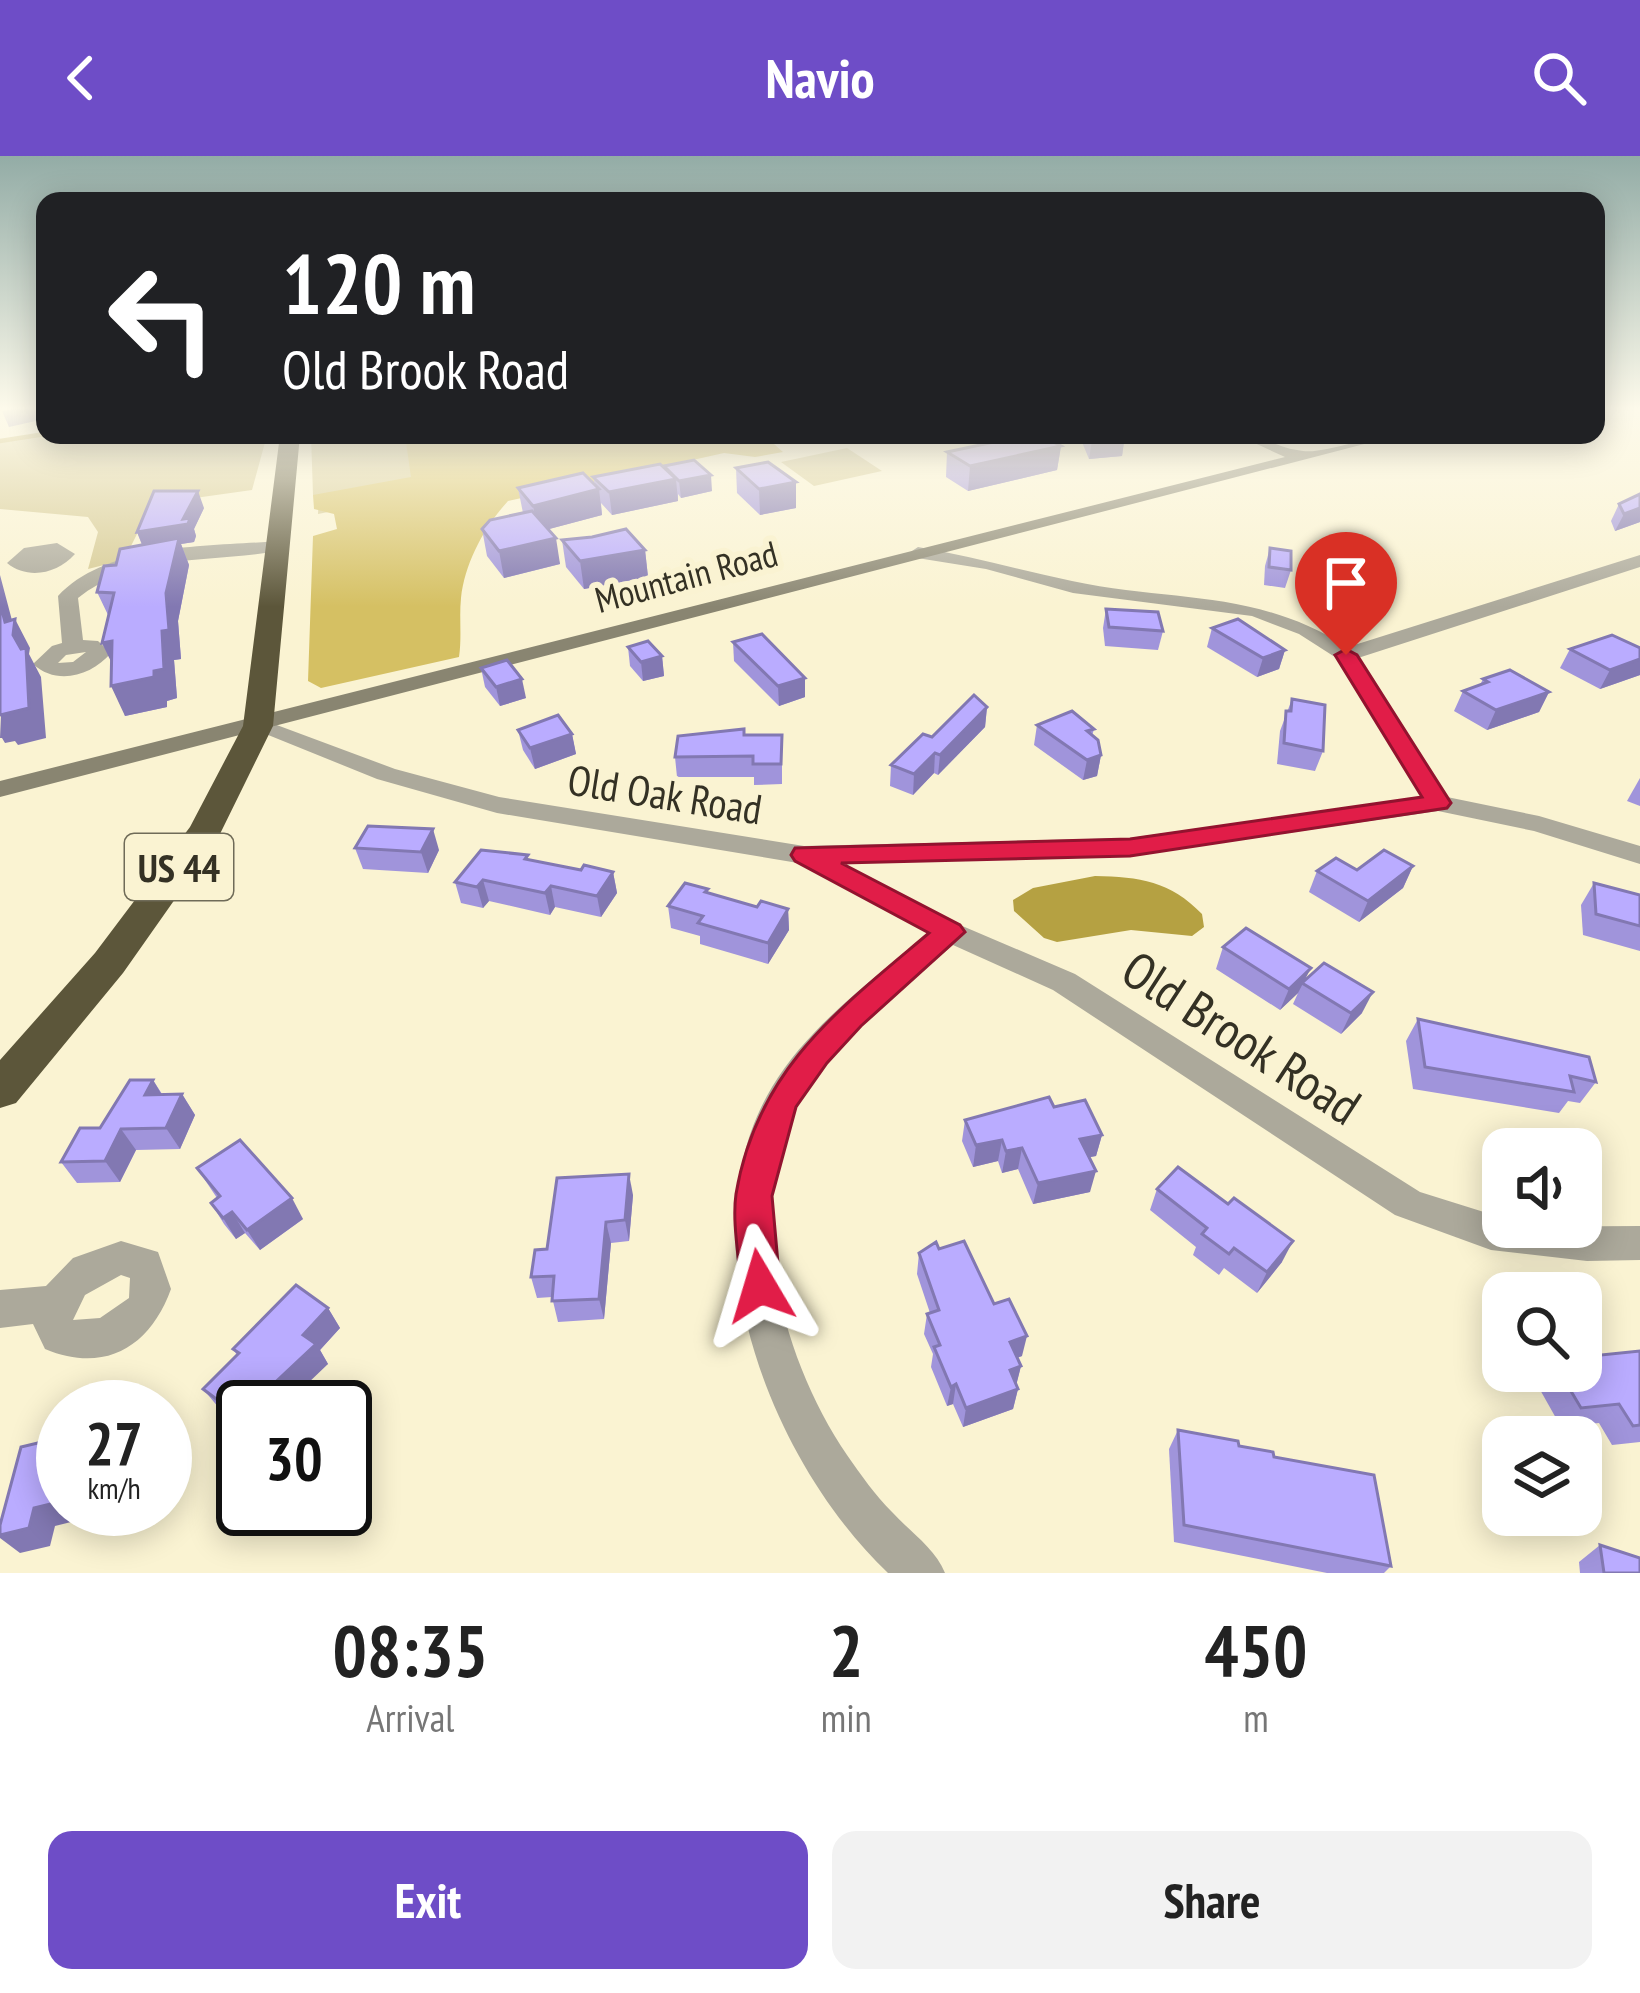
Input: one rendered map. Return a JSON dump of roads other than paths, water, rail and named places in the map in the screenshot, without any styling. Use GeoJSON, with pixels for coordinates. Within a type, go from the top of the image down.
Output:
{"type":"FeatureCollection","features":[{"type":"Feature","properties":{"kind":"highway","name":"US 44"},"geometry":{"type":"LineString","coordinates":[[0,1090],[109,963],[206,830],[258,726],[285,474]]}},
{"type":"Feature","properties":{"kind":"main road","name":"Mountain Road"},"geometry":{"type":"LineString","coordinates":[[0,789],[1233,474]]}},
{"type":"Feature","properties":{"kind":"street"},"geometry":{"type":"LineString","coordinates":[[962,541],[986,564]]}},
{"type":"Feature","properties":{"kind":"street"},"geometry":{"type":"LineString","coordinates":[[73,646],[68,596],[81,582],[147,562],[277,546]]}},
{"type":"Feature","properties":{"kind":"street"},"geometry":{"type":"LineString","coordinates":[[918,553],[986,564],[1073,587],[1256,611],[1306,630],[1346,655],[1438,803]]}},
{"type":"Feature","properties":{"kind":"street"},"geometry":{"type":"LineString","coordinates":[[1346,655],[1640,561]]}},
{"type":"Feature","properties":{"kind":"street"},"geometry":{"type":"LineString","coordinates":[[43,566],[51,578],[81,582]]}},
{"type":"Feature","properties":{"kind":"street","name":"Old Oak Road"},"geometry":{"type":"LineString","coordinates":[[258,726],[386,774],[552,816],[804,855],[1130,847],[1438,803],[1539,824],[1640,855]]}},
{"type":"Feature","properties":{"kind":"street","name":"Old Brook Road"},"geometry":{"type":"LineString","coordinates":[[804,855],[950,932],[1064,982],[1408,1204],[1491,1233],[1587,1244],[1640,1243]]}},
{"type":"Feature","properties":{"kind":"street"},"geometry":{"type":"LineString","coordinates":[[922,1573],[857,1507],[802,1415],[774,1352],[765,1314],[755,1259],[754,1196],[773,1120],[790,1087],[850,1017],[950,932]]}},
{"type":"Feature","properties":{"kind":"street"},"geometry":{"type":"LineString","coordinates":[[0,1309],[56,1303]]}}]}
